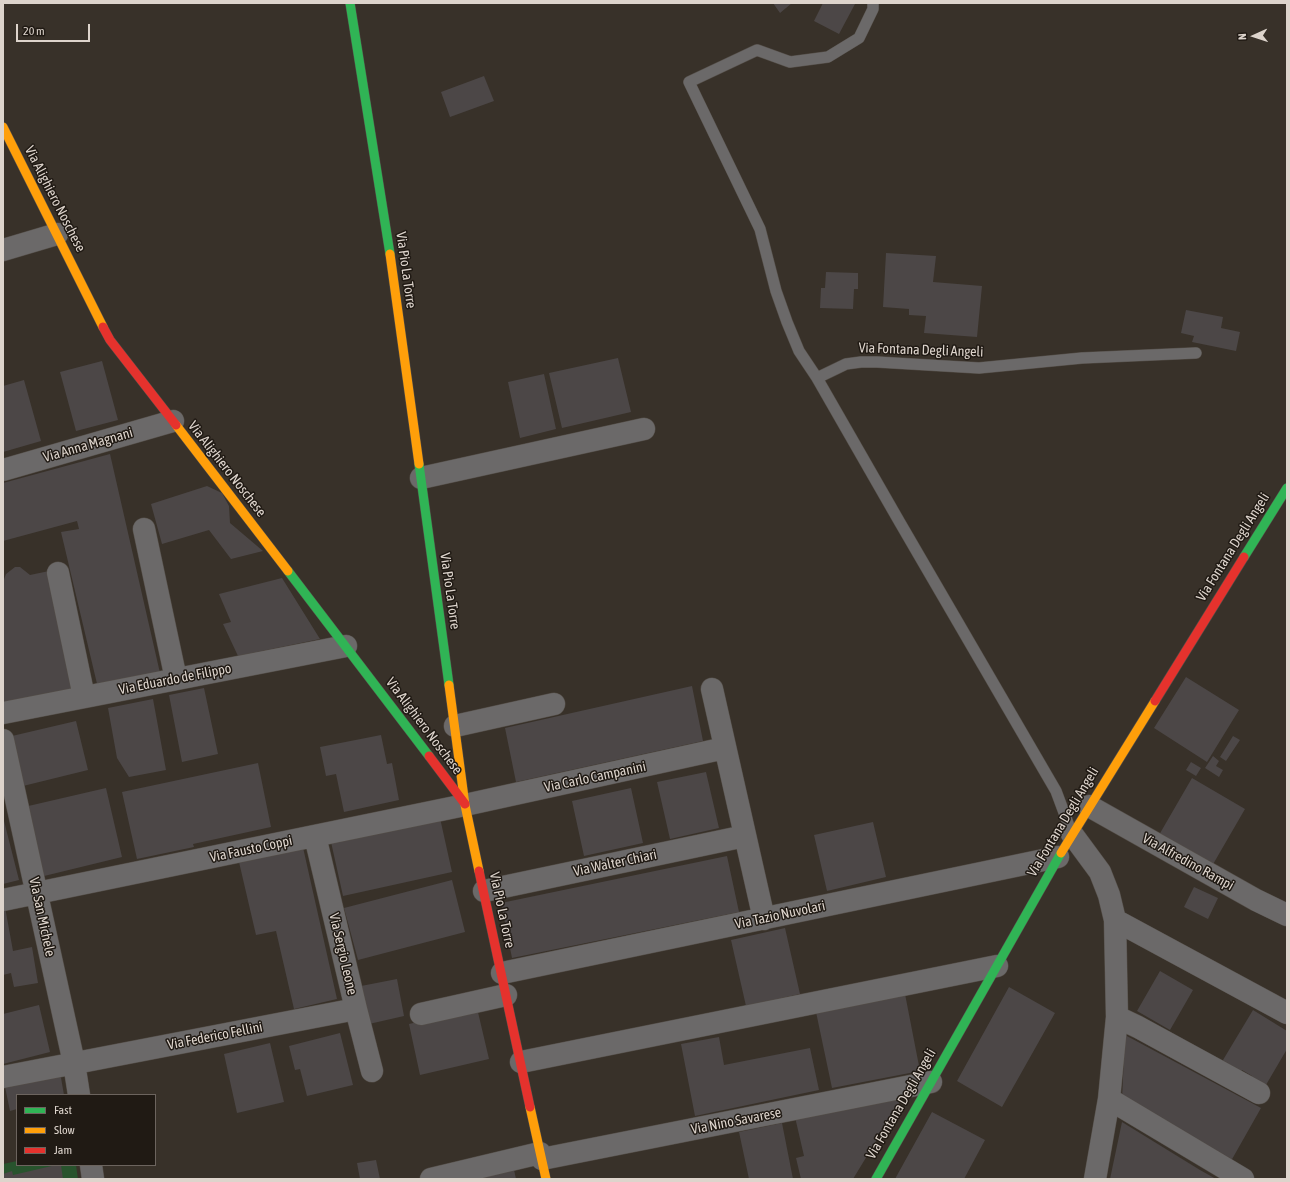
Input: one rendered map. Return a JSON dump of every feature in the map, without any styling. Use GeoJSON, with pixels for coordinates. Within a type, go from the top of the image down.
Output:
{"type":"FeatureCollection","features":[{"type":"Feature","properties":{"kind":"street","name":"Via Pio La Torre"},"geometry":{"type":"LineString","coordinates":[[350,3],[389,244],[465,805],[543,1164]]}},
{"type":"Feature","properties":{"kind":"street","name":"Via Alighiero Noschese"},"geometry":{"type":"LineString","coordinates":[[3,127],[110,340],[346,646],[465,805]]}},
{"type":"Feature","properties":{"kind":"street"},"geometry":{"type":"LineString","coordinates":[[3,250],[57,234]]}},
{"type":"Feature","properties":{"kind":"street","name":"Via Anna Magnani"},"geometry":{"type":"LineString","coordinates":[[3,470],[173,421]]}},
{"type":"Feature","properties":{"kind":"street"},"geometry":{"type":"LineString","coordinates":[[421,478],[644,429]]}},
{"type":"Feature","properties":{"kind":"street","name":"Via Fontana Degli Angeli"},"geometry":{"type":"LineString","coordinates":[[876,1179],[1058,857],[1287,488]]}},
{"type":"Feature","properties":{"kind":"street"},"geometry":{"type":"LineString","coordinates":[[144,529],[176,679]]}},
{"type":"Feature","properties":{"kind":"street"},"geometry":{"type":"LineString","coordinates":[[58,573],[84,697]]}},
{"type":"Feature","properties":{"kind":"street","name":"Via Eduardo de Filippo"},"geometry":{"type":"LineString","coordinates":[[3,713],[346,646]]}},
{"type":"Feature","properties":{"kind":"street"},"geometry":{"type":"LineString","coordinates":[[712,690],[764,918]]}},
{"type":"Feature","properties":{"kind":"street"},"geometry":{"type":"LineString","coordinates":[[455,726],[554,704]]}},
{"type":"Feature","properties":{"kind":"street","name":"Via San Michele"},"geometry":{"type":"LineString","coordinates":[[3,740],[74,1063],[79,1094]]}},
{"type":"Feature","properties":{"kind":"street","name":"Via Carlo Campanini"},"geometry":{"type":"LineString","coordinates":[[465,805],[726,748]]}},
{"type":"Feature","properties":{"kind":"street","name":"Via Fausto Coppi"},"geometry":{"type":"LineString","coordinates":[[3,900],[465,805]]}},
{"type":"Feature","properties":{"kind":"street","name":"Via Alfredino Rampi"},"geometry":{"type":"LineString","coordinates":[[1090,806],[1256,900],[1287,915]]}},
{"type":"Feature","properties":{"kind":"street"},"geometry":{"type":"LineString","coordinates":[[1072,834],[1100,872],[1115,920],[1116,1017],[1108,1099],[1095,1179]]}},
{"type":"Feature","properties":{"kind":"street","name":"Via Sergio Leone"},"geometry":{"type":"LineString","coordinates":[[315,836],[372,1071]]}},
{"type":"Feature","properties":{"kind":"street","name":"Via Walter Chiari"},"geometry":{"type":"LineString","coordinates":[[484,891],[745,836]]}},
{"type":"Feature","properties":{"kind":"street","name":"Via Tazio Nuvolari"},"geometry":{"type":"LineString","coordinates":[[502,973],[1058,857]]}},
{"type":"Feature","properties":{"kind":"street"},"geometry":{"type":"LineString","coordinates":[[1115,920],[1287,1013]]}},
{"type":"Feature","properties":{"kind":"street"},"geometry":{"type":"LineString","coordinates":[[521,1062],[997,966]]}},
{"type":"Feature","properties":{"kind":"street"},"geometry":{"type":"LineString","coordinates":[[421,1014],[506,995]]}},
{"type":"Feature","properties":{"kind":"street","name":"Via Federico Fellini"},"geometry":{"type":"LineString","coordinates":[[3,1077],[356,1009]]}},
{"type":"Feature","properties":{"kind":"street"},"geometry":{"type":"LineString","coordinates":[[1116,1017],[1138,1027],[1259,1093]]}},
{"type":"Feature","properties":{"kind":"street","name":"Via Nino Savarese"},"geometry":{"type":"LineString","coordinates":[[431,1179],[543,1164],[931,1082]]}},
{"type":"Feature","properties":{"kind":"street"},"geometry":{"type":"LineString","coordinates":[[1108,1099],[1242,1179]]}},
{"type":"Feature","properties":{"kind":"street"},"geometry":{"type":"LineString","coordinates":[[91,1166],[94,1179]]}},
{"type":"Feature","properties":{"kind":"lane"},"geometry":{"type":"LineString","coordinates":[[873,3],[873,9],[859,38],[828,57],[790,62],[757,50],[689,82],[760,229],[776,291],[799,351],[817,378],[1056,791],[1072,834]]}},
{"type":"Feature","properties":{"kind":"lane","name":"Via Fontana Degli Angeli"},"geometry":{"type":"LineString","coordinates":[[817,378],[846,364],[861,362],[979,368],[1082,358],[1196,352]]}},
{"type":"Feature","properties":{"kind":"green space"},"geometry":{"type":"Polygon","coordinates":[[[16,1161],[16,1166],[76,1166],[78,1179],[3,1179],[3,1164],[16,1161]]]}},
{"type":"Feature","properties":{"kind":"building"},"geometry":{"type":"Polygon","coordinates":[[[773,3],[792,3],[780,13],[773,3]]]}},
{"type":"Feature","properties":{"kind":"building"},"geometry":{"type":"Polygon","coordinates":[[[823,3],[855,4],[839,34],[814,21],[823,3]]]}},
{"type":"Feature","properties":{"kind":"building"},"geometry":{"type":"Polygon","coordinates":[[[484,76],[494,101],[450,117],[441,92],[484,76]]]}},
{"type":"Feature","properties":{"kind":"building"},"geometry":{"type":"Polygon","coordinates":[[[886,253],[936,256],[933,282],[982,286],[977,337],[924,333],[926,316],[909,315],[909,309],[883,307],[886,253]]]}},
{"type":"Feature","properties":{"kind":"building"},"geometry":{"type":"Polygon","coordinates":[[[826,272],[858,273],[858,289],[854,289],[853,309],[820,308],[821,288],[825,288],[826,272]]]}},
{"type":"Feature","properties":{"kind":"building"},"geometry":{"type":"Polygon","coordinates":[[[1186,310],[1223,317],[1221,328],[1240,332],[1236,351],[1192,342],[1194,336],[1181,333],[1186,310]]]}},
{"type":"Feature","properties":{"kind":"building"},"geometry":{"type":"Polygon","coordinates":[[[618,358],[631,412],[562,428],[549,373],[618,358]]]}},
{"type":"Feature","properties":{"kind":"building"},"geometry":{"type":"Polygon","coordinates":[[[102,361],[118,420],[76,431],[60,372],[102,361]]]}},
{"type":"Feature","properties":{"kind":"building"},"geometry":{"type":"Polygon","coordinates":[[[544,374],[556,429],[520,438],[508,382],[544,374]]]}},
{"type":"Feature","properties":{"kind":"building"},"geometry":{"type":"Polygon","coordinates":[[[24,380],[41,441],[3,452],[3,386],[24,380]]]}},
{"type":"Feature","properties":{"kind":"building"},"geometry":{"type":"Polygon","coordinates":[[[110,454],[160,673],[98,688],[61,532],[79,529],[77,521],[3,541],[3,483],[110,454]]]}},
{"type":"Feature","properties":{"kind":"building"},"geometry":{"type":"Polygon","coordinates":[[[207,486],[222,493],[229,506],[230,523],[263,551],[231,559],[209,530],[162,544],[151,504],[207,486]]]}},
{"type":"Feature","properties":{"kind":"building"},"geometry":{"type":"Polygon","coordinates":[[[15,567],[20,567],[30,575],[49,571],[72,690],[3,703],[3,582],[6,574],[15,567]]]}},
{"type":"Feature","properties":{"kind":"building"},"geometry":{"type":"Polygon","coordinates":[[[282,578],[320,639],[238,656],[223,624],[231,622],[219,594],[282,578]]]}},
{"type":"Feature","properties":{"kind":"building"},"geometry":{"type":"Polygon","coordinates":[[[1186,677],[1239,710],[1207,762],[1154,728],[1186,677]]]}},
{"type":"Feature","properties":{"kind":"building"},"geometry":{"type":"Polygon","coordinates":[[[692,686],[703,741],[516,782],[505,728],[692,686]]]}},
{"type":"Feature","properties":{"kind":"building"},"geometry":{"type":"Polygon","coordinates":[[[204,688],[218,754],[182,762],[169,695],[204,688]]]}},
{"type":"Feature","properties":{"kind":"building"},"geometry":{"type":"Polygon","coordinates":[[[153,699],[166,770],[129,777],[117,758],[108,708],[153,699]]]}},
{"type":"Feature","properties":{"kind":"building"},"geometry":{"type":"Polygon","coordinates":[[[76,721],[88,770],[23,786],[12,736],[76,721]]]}},
{"type":"Feature","properties":{"kind":"building"},"geometry":{"type":"Polygon","coordinates":[[[381,735],[387,764],[392,763],[399,800],[344,812],[336,774],[326,776],[320,747],[381,735]]]}},
{"type":"Feature","properties":{"kind":"building"},"geometry":{"type":"Polygon","coordinates":[[[1233,736],[1240,740],[1226,761],[1220,757],[1233,736]]]}},
{"type":"Feature","properties":{"kind":"building"},"geometry":{"type":"Polygon","coordinates":[[[1213,756],[1219,761],[1216,766],[1223,770],[1219,777],[1205,768],[1213,756]]]}},
{"type":"Feature","properties":{"kind":"building"},"geometry":{"type":"Polygon","coordinates":[[[1191,762],[1201,768],[1196,776],[1186,770],[1191,762]]]}},
{"type":"Feature","properties":{"kind":"building"},"geometry":{"type":"Polygon","coordinates":[[[258,763],[271,827],[193,844],[194,847],[137,859],[122,792],[258,763]]]}},
{"type":"Feature","properties":{"kind":"building"},"geometry":{"type":"Polygon","coordinates":[[[706,772],[719,828],[670,839],[657,782],[706,772]]]}},
{"type":"Feature","properties":{"kind":"building"},"geometry":{"type":"Polygon","coordinates":[[[1192,778],[1245,809],[1212,866],[1159,835],[1192,778]]]}},
{"type":"Feature","properties":{"kind":"building"},"geometry":{"type":"Polygon","coordinates":[[[106,788],[122,857],[40,877],[24,807],[106,788]]]}},
{"type":"Feature","properties":{"kind":"building"},"geometry":{"type":"Polygon","coordinates":[[[631,788],[643,843],[584,856],[572,801],[631,788]]]}},
{"type":"Feature","properties":{"kind":"building"},"geometry":{"type":"Polygon","coordinates":[[[3,817],[19,880],[3,884],[3,817]]]}},
{"type":"Feature","properties":{"kind":"building"},"geometry":{"type":"Polygon","coordinates":[[[440,818],[452,872],[343,896],[331,842],[440,818]]]}},
{"type":"Feature","properties":{"kind":"building"},"geometry":{"type":"Polygon","coordinates":[[[873,822],[886,877],[827,891],[814,835],[873,822]]]}},
{"type":"Feature","properties":{"kind":"building"},"geometry":{"type":"Polygon","coordinates":[[[302,843],[337,999],[294,1009],[276,931],[256,935],[239,862],[302,843]]]}},
{"type":"Feature","properties":{"kind":"building"},"geometry":{"type":"Polygon","coordinates":[[[727,856],[739,912],[512,958],[501,903],[727,856]]]}},
{"type":"Feature","properties":{"kind":"building"},"geometry":{"type":"Polygon","coordinates":[[[452,880],[465,932],[358,960],[344,908],[452,880]]]}},
{"type":"Feature","properties":{"kind":"building"},"geometry":{"type":"Polygon","coordinates":[[[1194,887],[1218,898],[1208,919],[1184,907],[1194,887]]]}},
{"type":"Feature","properties":{"kind":"building"},"geometry":{"type":"Polygon","coordinates":[[[5,907],[13,951],[32,947],[38,983],[14,987],[11,973],[3,975],[3,908],[5,907]]]}},
{"type":"Feature","properties":{"kind":"building"},"geometry":{"type":"Polygon","coordinates":[[[785,928],[800,994],[746,1006],[731,940],[785,928]]]}},
{"type":"Feature","properties":{"kind":"building"},"geometry":{"type":"Polygon","coordinates":[[[1160,971],[1193,990],[1170,1030],[1137,1011],[1160,971]]]}},
{"type":"Feature","properties":{"kind":"building"},"geometry":{"type":"Polygon","coordinates":[[[397,979],[404,1016],[369,1024],[361,986],[397,979]]]}},
{"type":"Feature","properties":{"kind":"building"},"geometry":{"type":"Polygon","coordinates":[[[1009,987],[1055,1013],[1002,1107],[957,1081],[1009,987]]]}},
{"type":"Feature","properties":{"kind":"building"},"geometry":{"type":"Polygon","coordinates":[[[905,994],[920,1071],[832,1088],[816,1012],[905,994]]]}},
{"type":"Feature","properties":{"kind":"building"},"geometry":{"type":"Polygon","coordinates":[[[39,1005],[50,1052],[3,1064],[3,1014],[39,1005]]]}},
{"type":"Feature","properties":{"kind":"building"},"geometry":{"type":"Polygon","coordinates":[[[477,1008],[489,1059],[420,1075],[409,1024],[477,1008]]]}},
{"type":"Feature","properties":{"kind":"building"},"geometry":{"type":"Polygon","coordinates":[[[1253,1010],[1287,1031],[1287,1049],[1263,1090],[1249,1082],[1252,1076],[1242,1070],[1238,1077],[1220,1065],[1253,1010]]]}},
{"type":"Feature","properties":{"kind":"building"},"geometry":{"type":"Polygon","coordinates":[[[340,1033],[353,1085],[307,1096],[300,1069],[295,1070],[289,1046],[340,1033]]]}},
{"type":"Feature","properties":{"kind":"building"},"geometry":{"type":"Polygon","coordinates":[[[1125,1035],[1261,1108],[1231,1161],[1122,1099],[1125,1035]]]}},
{"type":"Feature","properties":{"kind":"building"},"geometry":{"type":"Polygon","coordinates":[[[719,1037],[724,1065],[810,1048],[819,1090],[695,1116],[681,1044],[719,1037]]]}},
{"type":"Feature","properties":{"kind":"building"},"geometry":{"type":"Polygon","coordinates":[[[270,1043],[284,1102],[237,1113],[224,1054],[270,1043]]]}},
{"type":"Feature","properties":{"kind":"building"},"geometry":{"type":"Polygon","coordinates":[[[60,1072],[64,1094],[16,1094],[16,1109],[10,1111],[4,1082],[60,1072]]]}},
{"type":"Feature","properties":{"kind":"building"},"geometry":{"type":"Polygon","coordinates":[[[904,1095],[853,1179],[801,1179],[796,1158],[804,1156],[795,1117],[904,1095]]]}},
{"type":"Feature","properties":{"kind":"building"},"geometry":{"type":"Polygon","coordinates":[[[932,1112],[985,1140],[964,1179],[895,1179],[932,1112]]]}},
{"type":"Feature","properties":{"kind":"building"},"geometry":{"type":"Polygon","coordinates":[[[1122,1122],[1200,1170],[1216,1179],[1110,1179],[1122,1122]]]}},
{"type":"Feature","properties":{"kind":"building"},"geometry":{"type":"Polygon","coordinates":[[[782,1123],[793,1179],[749,1179],[739,1132],[782,1123]]]}},
{"type":"Feature","properties":{"kind":"building"},"geometry":{"type":"Polygon","coordinates":[[[376,1160],[380,1179],[360,1179],[357,1163],[376,1160]]]}},
{"type":"Feature","properties":{"kind":"building"},"geometry":{"type":"Polygon","coordinates":[[[513,1165],[516,1179],[455,1179],[513,1165]]]}},
{"type":"Feature","properties":{"kind":"building"},"geometry":{"type":"Polygon","coordinates":[[[52,1166],[61,1166],[63,1179],[3,1179],[3,1174],[12,1171],[13,1175],[52,1166]]]}},
{"type":"Feature","properties":{"kind":"traffic: fast"},"geometry":{"type":"LineString","coordinates":[[350,3],[390,254]]}},
{"type":"Feature","properties":{"kind":"traffic: fast"},"geometry":{"type":"LineString","coordinates":[[419,464],[449,685]]}},
{"type":"Feature","properties":{"kind":"traffic: fast"},"geometry":{"type":"LineString","coordinates":[[1244,557],[1287,488]]}},
{"type":"Feature","properties":{"kind":"traffic: fast"},"geometry":{"type":"LineString","coordinates":[[288,571],[429,756]]}},
{"type":"Feature","properties":{"kind":"traffic: fast"},"geometry":{"type":"LineString","coordinates":[[876,1179],[1061,853]]}},
{"type":"Feature","properties":{"kind":"traffic: slow"},"geometry":{"type":"LineString","coordinates":[[3,127],[103,327]]}},
{"type":"Feature","properties":{"kind":"traffic: slow"},"geometry":{"type":"LineString","coordinates":[[390,254],[419,464]]}},
{"type":"Feature","properties":{"kind":"traffic: slow"},"geometry":{"type":"LineString","coordinates":[[176,425],[288,571]]}},
{"type":"Feature","properties":{"kind":"traffic: slow"},"geometry":{"type":"LineString","coordinates":[[449,685],[465,805],[479,871]]}},
{"type":"Feature","properties":{"kind":"traffic: slow"},"geometry":{"type":"LineString","coordinates":[[1061,853],[1155,701]]}},
{"type":"Feature","properties":{"kind":"traffic: slow"},"geometry":{"type":"LineString","coordinates":[[530,1107],[546,1179]]}},
{"type":"Feature","properties":{"kind":"traffic: jam"},"geometry":{"type":"LineString","coordinates":[[103,327],[110,340],[176,425]]}},
{"type":"Feature","properties":{"kind":"traffic: jam"},"geometry":{"type":"LineString","coordinates":[[1155,701],[1244,557]]}},
{"type":"Feature","properties":{"kind":"traffic: jam"},"geometry":{"type":"LineString","coordinates":[[429,756],[465,804]]}},
{"type":"Feature","properties":{"kind":"traffic: jam"},"geometry":{"type":"LineString","coordinates":[[479,871],[530,1107]]}}]}
